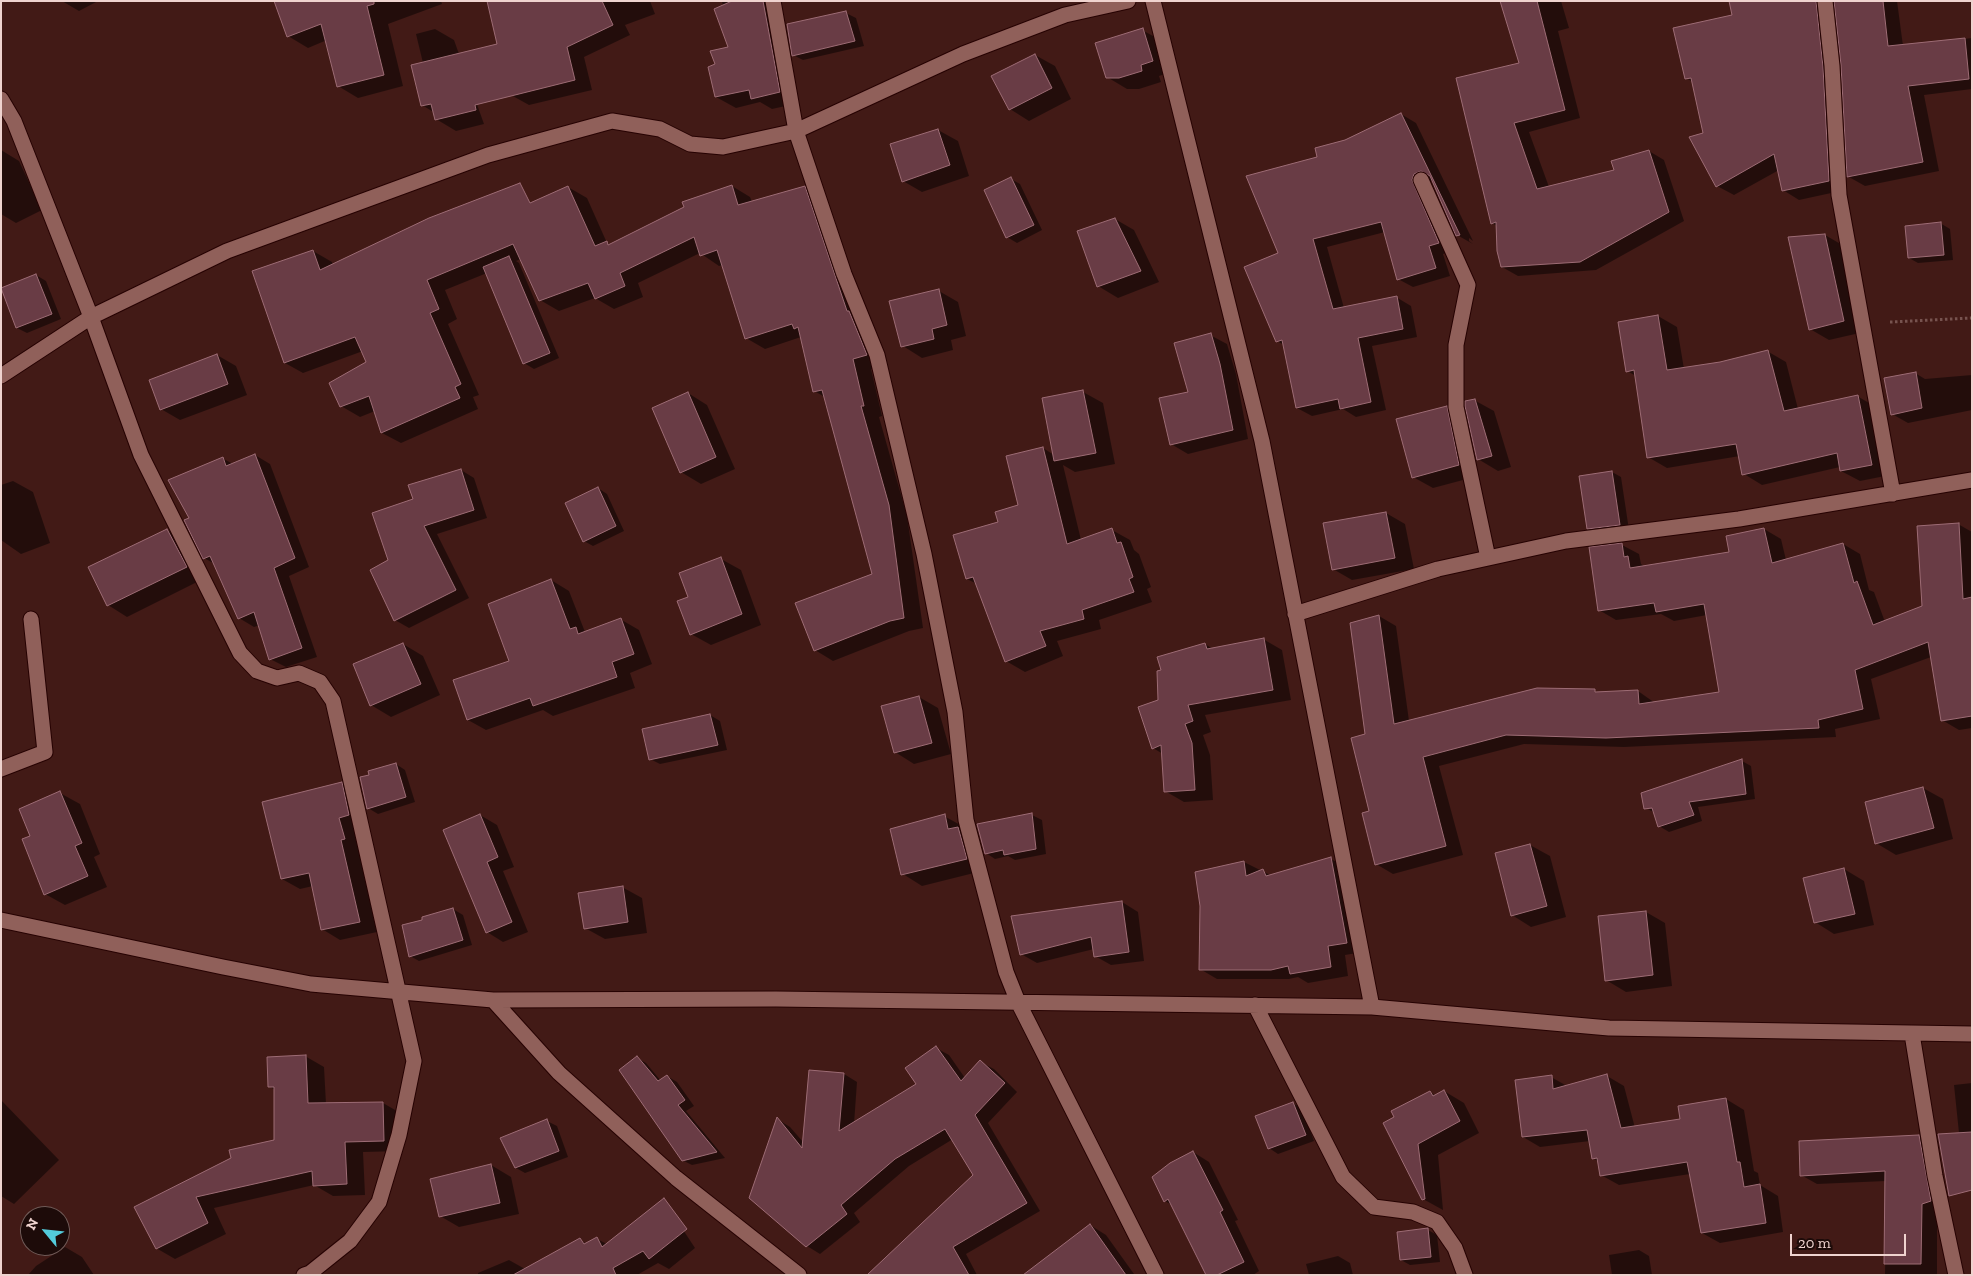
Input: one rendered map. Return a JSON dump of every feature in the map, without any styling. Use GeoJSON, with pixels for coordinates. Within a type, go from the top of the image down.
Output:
{"type":"FeatureCollection","features":[{"type":"Feature","properties":{"kind":"street"},"geometry":{"type":"LineString","coordinates":[[773,1],[796,130],[844,274],[878,355],[924,554],[955,712],[966,820],[1006,972],[1018,1002],[1156,1275]]}},
{"type":"Feature","properties":{"kind":"street"},"geometry":{"type":"LineString","coordinates":[[1,376],[90,317],[227,251],[488,155],[612,121],[660,129],[690,144],[723,147],[796,130],[982,47],[1065,14],[1128,1]]}},
{"type":"Feature","properties":{"kind":"street"},"geometry":{"type":"LineString","coordinates":[[1153,1],[1262,441],[1372,1007]]}},
{"type":"Feature","properties":{"kind":"street"},"geometry":{"type":"LineString","coordinates":[[1825,1],[1832,66],[1839,195],[1894,494]]}},
{"type":"Feature","properties":{"kind":"street"},"geometry":{"type":"LineString","coordinates":[[1,99],[14,121],[141,455],[240,653],[257,671],[277,678],[298,673],[320,682],[333,701],[414,1061],[399,1135],[379,1202],[350,1241],[310,1273],[304,1275]]}},
{"type":"Feature","properties":{"kind":"street"},"geometry":{"type":"LineString","coordinates":[[1421,180],[1468,285],[1456,345],[1456,407],[1488,558]]}},
{"type":"Feature","properties":{"kind":"street"},"geometry":{"type":"LineString","coordinates":[[1295,614],[1438,569],[1566,541],[1739,519],[1972,480]]}},
{"type":"Feature","properties":{"kind":"street"},"geometry":{"type":"LineString","coordinates":[[1,769],[45,752],[31,619]]}},
{"type":"Feature","properties":{"kind":"street"},"geometry":{"type":"LineString","coordinates":[[1,920],[311,984],[493,1000],[776,998],[1372,1007],[1609,1028],[1972,1034]]}},
{"type":"Feature","properties":{"kind":"street"},"geometry":{"type":"LineString","coordinates":[[493,1000],[559,1073],[676,1178],[799,1275]]}},
{"type":"Feature","properties":{"kind":"street"},"geometry":{"type":"LineString","coordinates":[[1255,1005],[1344,1178],[1374,1207],[1413,1212],[1437,1222],[1455,1248],[1465,1275]]}},
{"type":"Feature","properties":{"kind":"street"},"geometry":{"type":"LineString","coordinates":[[1912,1034],[1935,1176],[1956,1275]]}},
{"type":"Feature","properties":{"kind":"path"},"geometry":{"type":"LineString","coordinates":[[1864,323],[1972,318]]}},
{"type":"Feature","properties":{"kind":"building"},"geometry":{"type":"Polygon","coordinates":[[[274,1],[374,1],[374,4],[367,6],[384,75],[337,87],[321,24],[287,37],[274,1]]]}},
{"type":"Feature","properties":{"kind":"building"},"geometry":{"type":"Polygon","coordinates":[[[487,1],[602,1],[613,25],[567,47],[575,80],[475,105],[476,110],[435,120],[431,104],[421,106],[411,65],[497,44],[487,1]]]}},
{"type":"Feature","properties":{"kind":"building"},"geometry":{"type":"Polygon","coordinates":[[[732,1],[763,1],[780,92],[751,99],[749,90],[715,97],[708,67],[715,64],[710,51],[728,47],[714,9],[732,1]]]}},
{"type":"Feature","properties":{"kind":"building"},"geometry":{"type":"Polygon","coordinates":[[[1500,1],[1537,1],[1565,110],[1514,123],[1537,189],[1614,170],[1611,161],[1649,150],[1669,212],[1580,262],[1501,267],[1497,251],[1496,222],[1491,224],[1456,78],[1519,63],[1500,1]]]}},
{"type":"Feature","properties":{"kind":"building"},"geometry":{"type":"Polygon","coordinates":[[[1729,1],[1816,1],[1823,67],[1829,181],[1782,191],[1774,154],[1716,187],[1689,137],[1703,133],[1691,78],[1685,79],[1673,28],[1732,15],[1729,1]]]}},
{"type":"Feature","properties":{"kind":"building"},"geometry":{"type":"Polygon","coordinates":[[[1834,1],[1883,1],[1888,46],[1965,38],[1969,79],[1908,86],[1923,162],[1847,177],[1841,65],[1834,1]]]}},
{"type":"Feature","properties":{"kind":"building"},"geometry":{"type":"Polygon","coordinates":[[[846,11],[855,41],[792,56],[787,24],[846,11]]]}},
{"type":"Feature","properties":{"kind":"building"},"geometry":{"type":"Polygon","coordinates":[[[1143,28],[1153,61],[1141,65],[1142,71],[1119,78],[1106,78],[1095,43],[1143,28]]]}},
{"type":"Feature","properties":{"kind":"building"},"geometry":{"type":"Polygon","coordinates":[[[1035,54],[1052,88],[1009,110],[991,76],[1035,54]]]}},
{"type":"Feature","properties":{"kind":"building"},"geometry":{"type":"Polygon","coordinates":[[[1401,113],[1460,235],[1456,236],[1430,176],[1421,171],[1414,174],[1412,180],[1439,243],[1429,246],[1436,268],[1397,280],[1381,222],[1313,239],[1333,309],[1397,296],[1403,329],[1358,338],[1371,402],[1340,409],[1338,399],[1296,408],[1282,340],[1276,342],[1244,267],[1278,253],[1246,176],[1317,157],[1315,148],[1345,140],[1401,113]]]}},
{"type":"Feature","properties":{"kind":"building"},"geometry":{"type":"Polygon","coordinates":[[[938,129],[950,165],[902,182],[890,144],[938,129]]]}},
{"type":"Feature","properties":{"kind":"building"},"geometry":{"type":"Polygon","coordinates":[[[1011,177],[1034,225],[1006,238],[984,190],[1011,177]]]}},
{"type":"Feature","properties":{"kind":"building"},"geometry":{"type":"Polygon","coordinates":[[[520,183],[530,203],[568,186],[595,246],[607,241],[608,245],[684,207],[682,202],[732,185],[738,205],[805,186],[847,311],[849,311],[867,355],[853,359],[864,406],[861,406],[889,505],[904,618],[890,621],[814,651],[795,603],[872,574],[822,390],[813,392],[798,327],[794,329],[792,324],[745,339],[717,250],[700,256],[694,237],[620,273],[625,286],[595,299],[588,283],[539,301],[513,244],[427,280],[439,309],[430,313],[461,384],[455,387],[460,398],[381,433],[369,396],[340,407],[329,383],[366,362],[355,337],[284,363],[252,271],[313,250],[320,270],[429,218],[520,183]]]}},
{"type":"Feature","properties":{"kind":"building"},"geometry":{"type":"Polygon","coordinates":[[[1115,218],[1141,271],[1097,287],[1077,231],[1115,218]]]}},
{"type":"Feature","properties":{"kind":"building"},"geometry":{"type":"Polygon","coordinates":[[[1941,222],[1944,255],[1908,258],[1905,226],[1941,222]]]}},
{"type":"Feature","properties":{"kind":"building"},"geometry":{"type":"Polygon","coordinates":[[[1825,234],[1844,321],[1809,330],[1788,237],[1825,234]]]}},
{"type":"Feature","properties":{"kind":"building"},"geometry":{"type":"Polygon","coordinates":[[[509,256],[550,353],[523,364],[483,267],[509,256]]]}},
{"type":"Feature","properties":{"kind":"building"},"geometry":{"type":"Polygon","coordinates":[[[36,274],[52,314],[16,328],[1,288],[36,274]]]}},
{"type":"Feature","properties":{"kind":"building"},"geometry":{"type":"Polygon","coordinates":[[[939,289],[947,325],[932,329],[934,339],[901,347],[889,301],[939,289]]]}},
{"type":"Feature","properties":{"kind":"building"},"geometry":{"type":"Polygon","coordinates":[[[1658,315],[1667,370],[1720,362],[1768,350],[1784,411],[1858,395],[1872,465],[1840,471],[1837,453],[1742,475],[1736,444],[1647,458],[1634,370],[1626,372],[1618,322],[1658,315]]]}},
{"type":"Feature","properties":{"kind":"building"},"geometry":{"type":"Polygon","coordinates":[[[1211,333],[1220,364],[1233,430],[1170,445],[1159,398],[1188,392],[1174,343],[1211,333]]]}},
{"type":"Feature","properties":{"kind":"building"},"geometry":{"type":"Polygon","coordinates":[[[217,354],[228,384],[160,410],[149,380],[217,354]]]}},
{"type":"Feature","properties":{"kind":"building"},"geometry":{"type":"Polygon","coordinates":[[[1916,372],[1922,408],[1891,415],[1884,378],[1916,372]]]}},
{"type":"Feature","properties":{"kind":"building"},"geometry":{"type":"Polygon","coordinates":[[[1083,390],[1096,453],[1054,461],[1042,398],[1083,390]]]}},
{"type":"Feature","properties":{"kind":"building"},"geometry":{"type":"Polygon","coordinates":[[[688,392],[716,457],[680,473],[652,408],[688,392]]]}},
{"type":"Feature","properties":{"kind":"building"},"geometry":{"type":"Polygon","coordinates":[[[1475,399],[1492,456],[1477,460],[1465,406],[1465,401],[1475,399]]]}},
{"type":"Feature","properties":{"kind":"building"},"geometry":{"type":"Polygon","coordinates":[[[1447,406],[1459,465],[1412,478],[1396,419],[1447,406]]]}},
{"type":"Feature","properties":{"kind":"building"},"geometry":{"type":"Polygon","coordinates":[[[1043,447],[1067,544],[1112,528],[1117,543],[1121,542],[1133,577],[1129,579],[1134,592],[1082,610],[1084,619],[1040,631],[1046,646],[1005,662],[973,577],[966,579],[953,535],[998,522],[995,512],[1018,505],[1006,456],[1043,447]]]}},
{"type":"Feature","properties":{"kind":"building"},"geometry":{"type":"Polygon","coordinates":[[[255,454],[295,558],[274,568],[302,648],[269,660],[254,612],[238,619],[210,556],[203,559],[184,520],[189,518],[168,480],[223,457],[226,466],[255,454]]]}},
{"type":"Feature","properties":{"kind":"building"},"geometry":{"type":"Polygon","coordinates":[[[461,469],[474,510],[424,526],[456,590],[394,621],[370,570],[388,560],[372,513],[413,499],[408,485],[461,469]]]}},
{"type":"Feature","properties":{"kind":"building"},"geometry":{"type":"Polygon","coordinates":[[[1612,471],[1620,525],[1587,529],[1579,476],[1612,471]]]}},
{"type":"Feature","properties":{"kind":"building"},"geometry":{"type":"Polygon","coordinates":[[[598,487],[616,526],[583,542],[565,503],[598,487]]]}},
{"type":"Feature","properties":{"kind":"building"},"geometry":{"type":"Polygon","coordinates":[[[1386,512],[1395,558],[1332,570],[1323,523],[1386,512]]]}},
{"type":"Feature","properties":{"kind":"building"},"geometry":{"type":"Polygon","coordinates":[[[1959,523],[1963,599],[1972,597],[1972,716],[1941,721],[1928,642],[1855,670],[1863,709],[1818,720],[1819,728],[1606,738],[1506,735],[1423,757],[1446,846],[1375,865],[1362,813],[1369,811],[1351,738],[1365,734],[1350,623],[1379,615],[1394,724],[1537,688],[1595,689],[1595,692],[1638,690],[1639,704],[1719,692],[1704,604],[1656,612],[1654,603],[1598,611],[1589,547],[1622,543],[1624,557],[1628,556],[1630,568],[1729,552],[1726,536],[1764,528],[1772,563],[1843,543],[1854,583],[1857,581],[1873,625],[1922,606],[1917,526],[1959,523]]]}},
{"type":"Feature","properties":{"kind":"building"},"geometry":{"type":"Polygon","coordinates":[[[167,529],[187,567],[107,606],[88,567],[167,529]]]}},
{"type":"Feature","properties":{"kind":"building"},"geometry":{"type":"Polygon","coordinates":[[[721,557],[742,614],[690,635],[677,601],[688,597],[679,573],[721,557]]]}},
{"type":"Feature","properties":{"kind":"building"},"geometry":{"type":"Polygon","coordinates":[[[551,579],[570,629],[576,627],[578,634],[621,618],[634,654],[612,662],[617,677],[533,706],[530,698],[467,720],[453,680],[509,661],[488,604],[551,579]]]}},
{"type":"Feature","properties":{"kind":"building"},"geometry":{"type":"Polygon","coordinates":[[[1264,638],[1273,690],[1188,705],[1193,721],[1185,724],[1192,743],[1195,790],[1164,792],[1161,745],[1152,749],[1138,707],[1158,700],[1157,671],[1161,670],[1157,657],[1205,643],[1207,649],[1264,638]]]}},
{"type":"Feature","properties":{"kind":"building"},"geometry":{"type":"Polygon","coordinates":[[[403,643],[421,684],[370,706],[353,664],[403,643]]]}},
{"type":"Feature","properties":{"kind":"building"},"geometry":{"type":"Polygon","coordinates":[[[919,696],[932,743],[894,753],[881,706],[919,696]]]}},
{"type":"Feature","properties":{"kind":"building"},"geometry":{"type":"Polygon","coordinates":[[[710,714],[718,745],[649,760],[642,729],[710,714]]]}},
{"type":"Feature","properties":{"kind":"building"},"geometry":{"type":"Polygon","coordinates":[[[1742,759],[1746,794],[1689,802],[1694,815],[1658,827],[1652,808],[1644,809],[1641,793],[1742,759]]]}},
{"type":"Feature","properties":{"kind":"building"},"geometry":{"type":"Polygon","coordinates":[[[396,763],[406,797],[367,809],[360,777],[369,775],[368,771],[396,763]]]}},
{"type":"Feature","properties":{"kind":"building"},"geometry":{"type":"Polygon","coordinates":[[[342,782],[349,815],[339,818],[345,839],[341,840],[360,922],[321,930],[309,873],[281,879],[262,802],[342,782]]]}},
{"type":"Feature","properties":{"kind":"building"},"geometry":{"type":"Polygon","coordinates":[[[1923,787],[1934,828],[1875,844],[1865,802],[1923,787]]]}},
{"type":"Feature","properties":{"kind":"building"},"geometry":{"type":"Polygon","coordinates":[[[60,791],[82,843],[75,846],[88,876],[44,895],[22,839],[30,836],[19,809],[60,791]]]}},
{"type":"Feature","properties":{"kind":"building"},"geometry":{"type":"Polygon","coordinates":[[[1032,813],[1036,849],[1004,855],[1003,850],[985,854],[977,824],[1032,813]]]}},
{"type":"Feature","properties":{"kind":"building"},"geometry":{"type":"Polygon","coordinates":[[[480,814],[498,857],[487,862],[512,922],[486,933],[443,830],[480,814]]]}},
{"type":"Feature","properties":{"kind":"building"},"geometry":{"type":"Polygon","coordinates":[[[945,814],[948,829],[958,827],[967,859],[901,875],[890,829],[945,814]]]}},
{"type":"Feature","properties":{"kind":"building"},"geometry":{"type":"Polygon","coordinates":[[[1530,844],[1547,906],[1511,916],[1495,853],[1530,844]]]}},
{"type":"Feature","properties":{"kind":"building"},"geometry":{"type":"Polygon","coordinates":[[[1331,857],[1347,943],[1328,946],[1331,967],[1290,974],[1288,966],[1271,970],[1199,970],[1200,906],[1195,872],[1244,861],[1246,876],[1263,869],[1266,876],[1331,857]]]}},
{"type":"Feature","properties":{"kind":"building"},"geometry":{"type":"Polygon","coordinates":[[[1844,868],[1855,914],[1814,923],[1803,878],[1844,868]]]}},
{"type":"Feature","properties":{"kind":"building"},"geometry":{"type":"Polygon","coordinates":[[[623,886],[628,922],[584,929],[578,893],[623,886]]]}},
{"type":"Feature","properties":{"kind":"building"},"geometry":{"type":"Polygon","coordinates":[[[1122,901],[1129,952],[1094,957],[1091,937],[1020,955],[1011,916],[1122,901]]]}},
{"type":"Feature","properties":{"kind":"building"},"geometry":{"type":"Polygon","coordinates":[[[453,908],[463,940],[409,957],[402,925],[422,920],[422,917],[453,908]]]}},
{"type":"Feature","properties":{"kind":"building"},"geometry":{"type":"Polygon","coordinates":[[[1646,911],[1653,975],[1605,981],[1598,916],[1646,911]]]}},
{"type":"Feature","properties":{"kind":"building"},"geometry":{"type":"Polygon","coordinates":[[[936,1046],[961,1081],[980,1060],[1005,1083],[975,1115],[1027,1203],[953,1247],[969,1275],[867,1275],[973,1175],[945,1129],[895,1159],[841,1205],[847,1214],[806,1247],[749,1198],[777,1117],[802,1148],[809,1070],[844,1073],[839,1131],[916,1084],[905,1068],[936,1046]]]}},
{"type":"Feature","properties":{"kind":"building"},"geometry":{"type":"Polygon","coordinates":[[[306,1055],[308,1103],[383,1102],[384,1141],[345,1142],[347,1184],[313,1186],[312,1171],[196,1197],[208,1223],[156,1249],[134,1207],[231,1158],[229,1150],[274,1140],[274,1087],[268,1087],[267,1057],[306,1055]]]}},
{"type":"Feature","properties":{"kind":"building"},"geometry":{"type":"Polygon","coordinates":[[[637,1056],[658,1081],[667,1075],[685,1100],[678,1105],[717,1152],[682,1161],[619,1070],[637,1056]]]}},
{"type":"Feature","properties":{"kind":"building"},"geometry":{"type":"Polygon","coordinates":[[[1607,1074],[1621,1128],[1680,1119],[1678,1106],[1726,1098],[1737,1162],[1740,1162],[1744,1187],[1760,1184],[1766,1223],[1701,1233],[1687,1162],[1600,1176],[1597,1158],[1592,1159],[1587,1130],[1522,1137],[1515,1080],[1552,1075],[1553,1089],[1607,1074]]]}},
{"type":"Feature","properties":{"kind":"building"},"geometry":{"type":"Polygon","coordinates":[[[1444,1090],[1460,1121],[1418,1144],[1425,1199],[1422,1200],[1383,1123],[1394,1117],[1391,1111],[1430,1091],[1433,1096],[1444,1090]]]}},
{"type":"Feature","properties":{"kind":"building"},"geometry":{"type":"Polygon","coordinates":[[[1293,1102],[1306,1135],[1268,1149],[1255,1116],[1293,1102]]]}},
{"type":"Feature","properties":{"kind":"building"},"geometry":{"type":"Polygon","coordinates":[[[547,1119],[559,1151],[515,1168],[500,1138],[547,1119]]]}},
{"type":"Feature","properties":{"kind":"building"},"geometry":{"type":"Polygon","coordinates":[[[1972,1132],[1972,1190],[1949,1196],[1938,1134],[1972,1132]]]}},
{"type":"Feature","properties":{"kind":"building"},"geometry":{"type":"Polygon","coordinates":[[[1919,1135],[1931,1201],[1922,1204],[1921,1264],[1884,1264],[1885,1171],[1800,1176],[1799,1141],[1919,1135]]]}},
{"type":"Feature","properties":{"kind":"building"},"geometry":{"type":"Polygon","coordinates":[[[1193,1151],[1223,1210],[1220,1212],[1244,1262],[1217,1275],[1206,1275],[1168,1199],[1164,1202],[1152,1177],[1170,1163],[1193,1151]]]}},
{"type":"Feature","properties":{"kind":"building"},"geometry":{"type":"Polygon","coordinates":[[[491,1164],[500,1203],[439,1217],[430,1179],[491,1164]]]}},
{"type":"Feature","properties":{"kind":"building"},"geometry":{"type":"Polygon","coordinates":[[[664,1198],[687,1229],[649,1259],[643,1251],[613,1268],[616,1275],[513,1275],[580,1238],[584,1244],[597,1237],[602,1247],[664,1198]]]}},
{"type":"Feature","properties":{"kind":"building"},"geometry":{"type":"Polygon","coordinates":[[[1090,1224],[1126,1275],[1023,1275],[1090,1224]]]}},
{"type":"Feature","properties":{"kind":"building"},"geometry":{"type":"Polygon","coordinates":[[[1428,1228],[1431,1257],[1400,1260],[1397,1232],[1428,1228]]]}}]}
